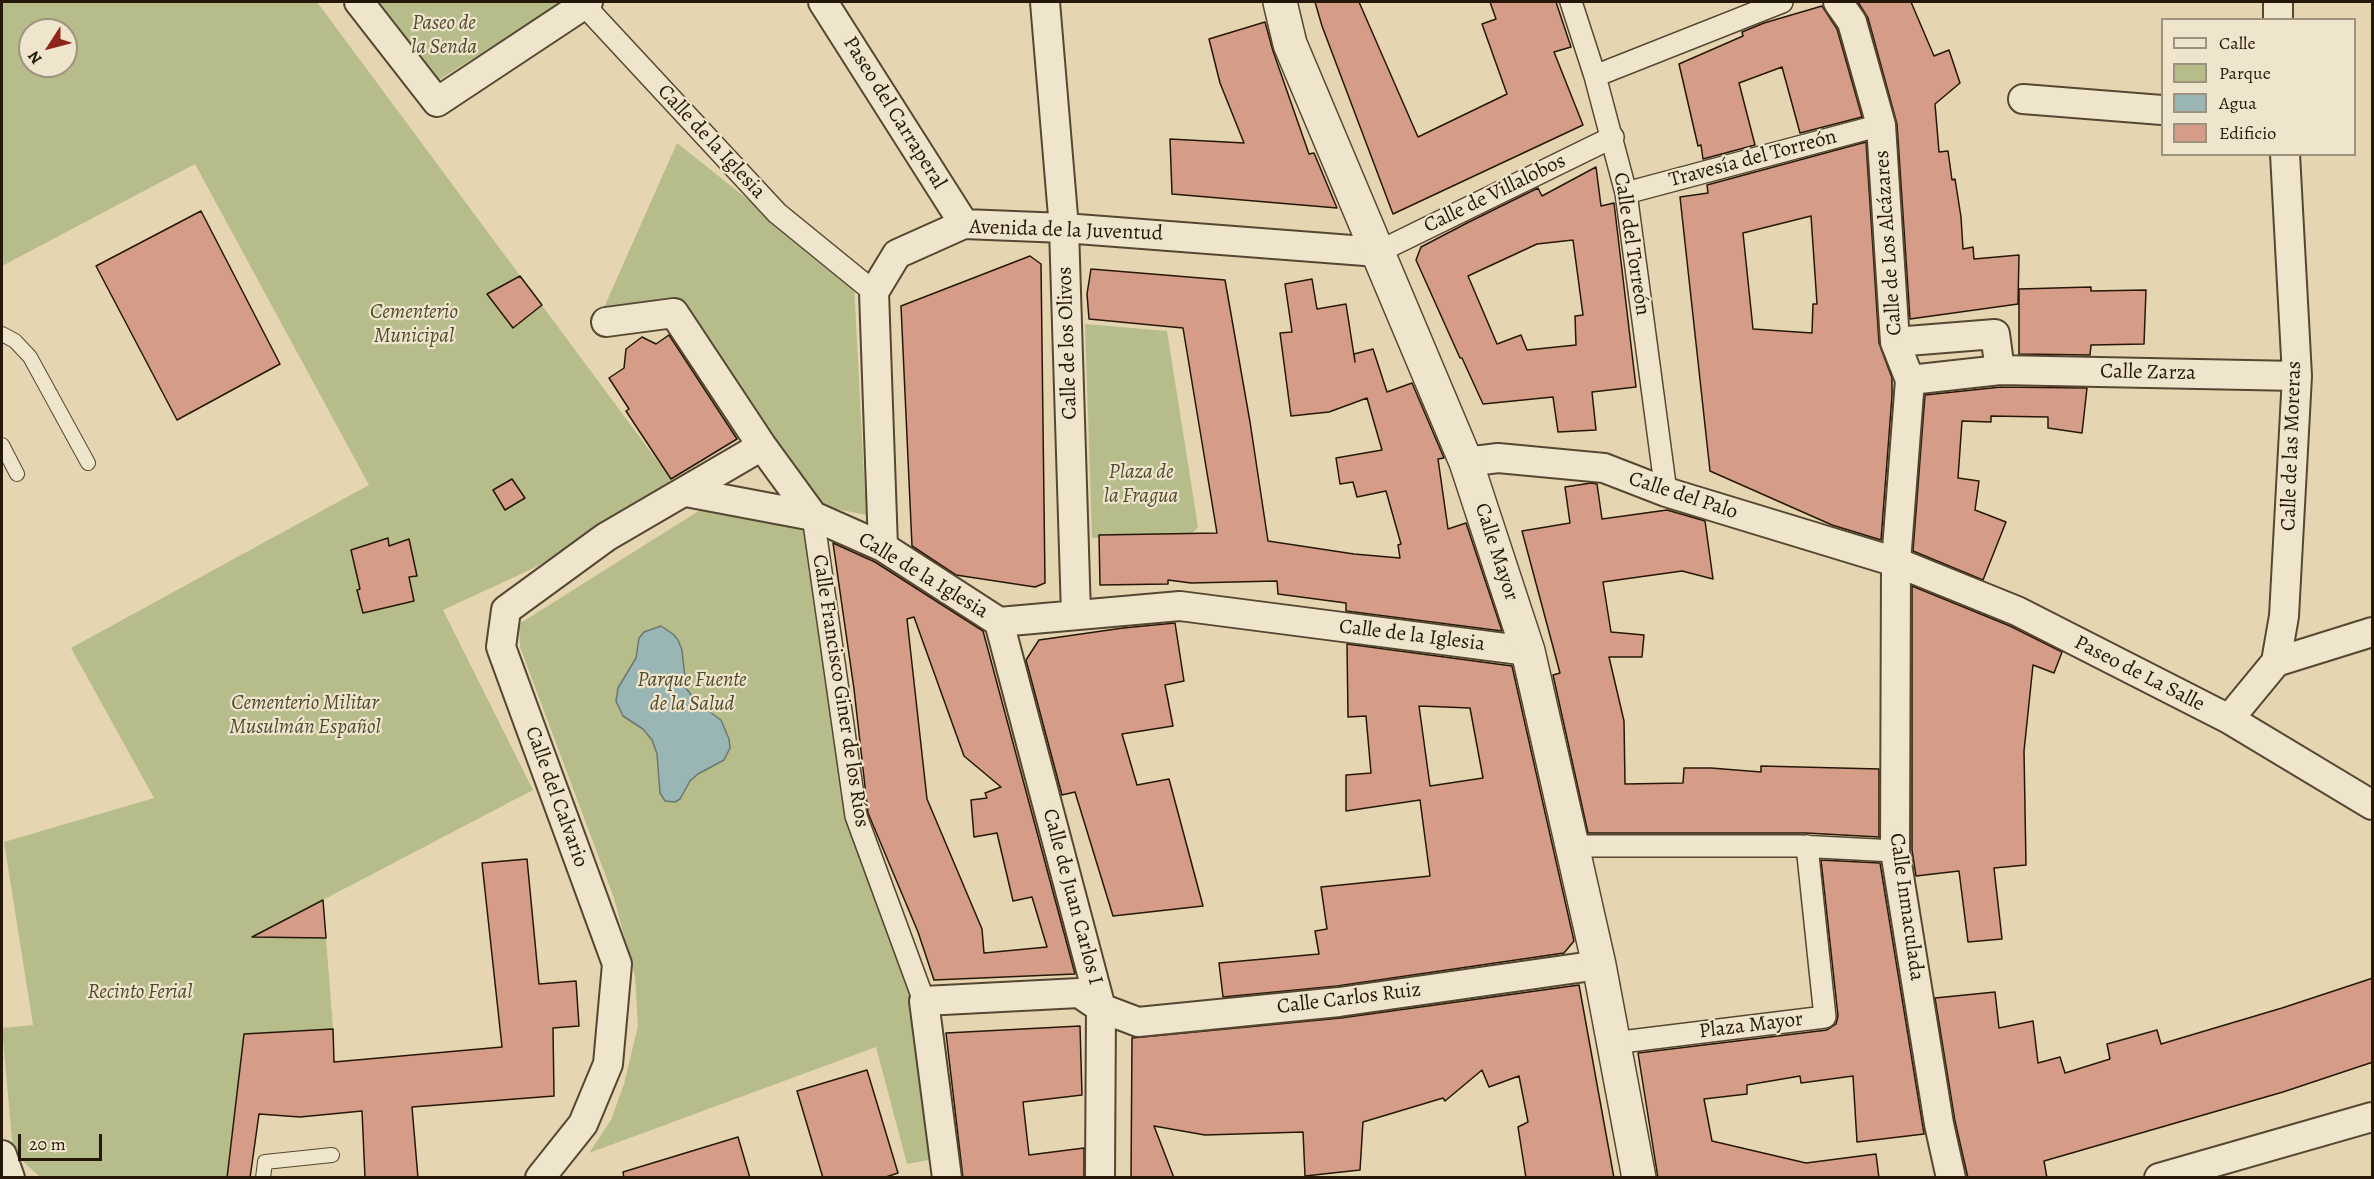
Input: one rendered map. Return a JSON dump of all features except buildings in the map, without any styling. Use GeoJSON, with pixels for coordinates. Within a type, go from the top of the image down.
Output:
{"type":"FeatureCollection","features":[{"type":"Feature","properties":{"kind":"street"},"geometry":{"type":"LineString","coordinates":[[359,2],[437,102],[586,3]]}},
{"type":"Feature","properties":{"kind":"street","name":"Paseo del Carraperal"},"geometry":{"type":"LineString","coordinates":[[823,2],[964,224]]}},
{"type":"Feature","properties":{"kind":"street","name":"Calle de los Olivos"},"geometry":{"type":"LineString","coordinates":[[1045,2],[1064,228],[1076,614]]}},
{"type":"Feature","properties":{"kind":"street","name":"Calle Mayor"},"geometry":{"type":"LineString","coordinates":[[1280,2],[1290,44],[1466,462],[1528,651],[1599,965],[1614,1046]]}},
{"type":"Feature","properties":{"kind":"street","name":"Calle del Torreón"},"geometry":{"type":"LineString","coordinates":[[1570,2],[1613,137],[1626,193],[1666,492]]}},
{"type":"Feature","properties":{"kind":"street"},"geometry":{"type":"LineString","coordinates":[[1595,76],[1782,2]]}},
{"type":"Feature","properties":{"kind":"street","name":"Calle de Los Alcázares"},"geometry":{"type":"LineString","coordinates":[[1838,2],[1852,22],[1881,125],[1895,342],[1910,380],[1896,562]]}},
{"type":"Feature","properties":{"kind":"street"},"geometry":{"type":"LineString","coordinates":[[2278,2],[2278,18]]}},
{"type":"Feature","properties":{"kind":"street","name":"Calle de la Iglesia"},"geometry":{"type":"LineString","coordinates":[[586,3],[777,213],[874,292]]}},
{"type":"Feature","properties":{"kind":"street"},"geometry":{"type":"LineString","coordinates":[[2023,99],[2161,110]]}},
{"type":"Feature","properties":{"kind":"street","name":"Travesía del Torreón"},"geometry":{"type":"LineString","coordinates":[[1626,193],[1881,125]]}},
{"type":"Feature","properties":{"kind":"street","name":"Calle de Villalobos"},"geometry":{"type":"LineString","coordinates":[[1378,252],[1613,137]]}},
{"type":"Feature","properties":{"kind":"street","name":"Calle de las Moreras"},"geometry":{"type":"LineString","coordinates":[[2229,719],[2276,662],[2284,616],[2297,376],[2285,156]]}},
{"type":"Feature","properties":{"kind":"street"},"geometry":{"type":"LineString","coordinates":[[1324,246],[1364,220]]}},
{"type":"Feature","properties":{"kind":"street","name":"Avenida de la Juventud"},"geometry":{"type":"LineString","coordinates":[[874,292],[897,254],[964,224],[1064,228],[1324,246],[1378,252]]}},
{"type":"Feature","properties":{"kind":"street"},"geometry":{"type":"LineString","coordinates":[[874,292],[883,547]]}},
{"type":"Feature","properties":{"kind":"street"},"geometry":{"type":"LineString","coordinates":[[606,322],[674,312],[762,446],[813,516]]}},
{"type":"Feature","properties":{"kind":"street"},"geometry":{"type":"LineString","coordinates":[[1895,342],[1995,334],[2000,370]]}},
{"type":"Feature","properties":{"kind":"street","name":"Calle Zarza"},"geometry":{"type":"LineString","coordinates":[[1910,380],[2000,370],[2297,376]]}},
{"type":"Feature","properties":{"kind":"street","name":"Calle del Calvario"},"geometry":{"type":"LineString","coordinates":[[540,1178],[583,1124],[608,1064],[617,964],[501,647],[506,610],[606,537],[762,446]]}},
{"type":"Feature","properties":{"kind":"street","name":"Calle del Palo"},"geometry":{"type":"LineString","coordinates":[[1466,462],[1498,458],[1604,468],[1666,492],[1896,562]]}},
{"type":"Feature","properties":{"kind":"street"},"geometry":{"type":"LineString","coordinates":[[686,492],[813,516]]}},
{"type":"Feature","properties":{"kind":"street","name":"Calle de la Iglesia"},"geometry":{"type":"LineString","coordinates":[[813,516],[883,547],[999,622],[1180,606],[1528,651]]}},
{"type":"Feature","properties":{"kind":"street","name":"Calle Francisco Giner de los Ríos"},"geometry":{"type":"LineString","coordinates":[[813,516],[856,816],[924,1001],[947,1178]]}},
{"type":"Feature","properties":{"kind":"street","name":"Paseo de La Salle"},"geometry":{"type":"LineString","coordinates":[[1896,562],[2017,611],[2229,719],[2373,805]]}},
{"type":"Feature","properties":{"kind":"street","name":"Calle Inmaculada"},"geometry":{"type":"LineString","coordinates":[[1896,562],[1895,851],[1939,1124],[1951,1178]]}},
{"type":"Feature","properties":{"kind":"street","name":"Calle de Juan Carlos I"},"geometry":{"type":"LineString","coordinates":[[999,622],[1101,1008],[1100,1178]]}},
{"type":"Feature","properties":{"kind":"street"},"geometry":{"type":"LineString","coordinates":[[2276,662],[2373,632]]}},
{"type":"Feature","properties":{"kind":"street"},"geometry":{"type":"LineString","coordinates":[[1574,855],[1807,846],[1895,851]]}},
{"type":"Feature","properties":{"kind":"street","name":"Plaza Mayor"},"geometry":{"type":"LineString","coordinates":[[1614,1046],[1825,1017],[1807,846]]}},
{"type":"Feature","properties":{"kind":"street","name":"Calle Carlos Ruiz"},"geometry":{"type":"LineString","coordinates":[[924,1001],[1079,993],[1101,1008],[1138,1022],[1339,1002],[1599,965]]}},
{"type":"Feature","properties":{"kind":"street"},"geometry":{"type":"LineString","coordinates":[[1614,1046],[1639,1178]]}},
{"type":"Feature","properties":{"kind":"street"},"geometry":{"type":"LineString","coordinates":[[2159,1178],[2373,1117]]}},
{"type":"Feature","properties":{"kind":"street"},"geometry":{"type":"LineString","coordinates":[[2,1155],[10,1178]]}},
{"type":"Feature","properties":{"kind":"lane"},"geometry":{"type":"LineString","coordinates":[[2,334],[15,341],[30,357],[88,463]]}},
{"type":"Feature","properties":{"kind":"lane"},"geometry":{"type":"LineString","coordinates":[[2,445],[17,474]]}},
{"type":"Feature","properties":{"kind":"lane"},"geometry":{"type":"LineString","coordinates":[[263,1178],[265,1162],[332,1155]]}},
{"type":"Feature","properties":{"kind":"green space"},"geometry":{"type":"Polygon","coordinates":[[[2,2],[317,2],[673,482],[538,566],[443,610],[533,790],[254,936],[326,938],[333,1029],[244,1034],[227,1177],[40,1177],[13,1151],[2,1028],[33,1025],[4,842],[154,798],[71,648],[369,485],[195,164],[2,266],[2,2]]]}},
{"type":"Feature","properties":{"kind":"green space","name":"Paseo de la Senda"},"geometry":{"type":"Polygon","coordinates":[[[374,2],[564,2],[437,81],[374,2]]]}},
{"type":"Feature","properties":{"kind":"green space"},"geometry":{"type":"Polygon","coordinates":[[[677,143],[854,284],[866,515],[817,505],[676,301],[602,312],[677,143]]]}},
{"type":"Feature","properties":{"kind":"green space","name":"Plaza de la Fragua"},"geometry":{"type":"Polygon","coordinates":[[[1085,324],[1167,331],[1198,527],[1191,534],[1092,538],[1085,324]]]}},
{"type":"Feature","properties":{"kind":"green space","name":"Parque Fuente de la Salud"},"geometry":{"type":"Polygon","coordinates":[[[705,507],[813,516],[856,816],[924,1001],[944,1157],[907,1164],[876,1047],[589,1153],[611,1120],[624,1084],[638,1026],[635,976],[614,898],[520,647],[519,624],[705,507]]]}},
{"type":"Feature","properties":{"kind":"water"},"geometry":{"type":"Polygon","coordinates":[[[661,626],[678,640],[682,650],[686,688],[697,703],[721,720],[729,739],[730,748],[724,760],[690,781],[680,799],[675,802],[665,801],[660,793],[657,754],[652,740],[643,729],[623,716],[616,701],[618,688],[636,658],[639,638],[644,632],[661,626]]]}},
{"type":"Feature","properties":{"kind":"park label","name":"Cementerio Municipal"},"geometry":{"type":"Point","coordinates":[414,325]}},
{"type":"Feature","properties":{"kind":"park label","name":"Cementerio Militar Musulmán Español"},"geometry":{"type":"Point","coordinates":[305,716]}},
{"type":"Feature","properties":{"kind":"park label","name":"Recinto Ferial"},"geometry":{"type":"Point","coordinates":[140,993]}}]}
